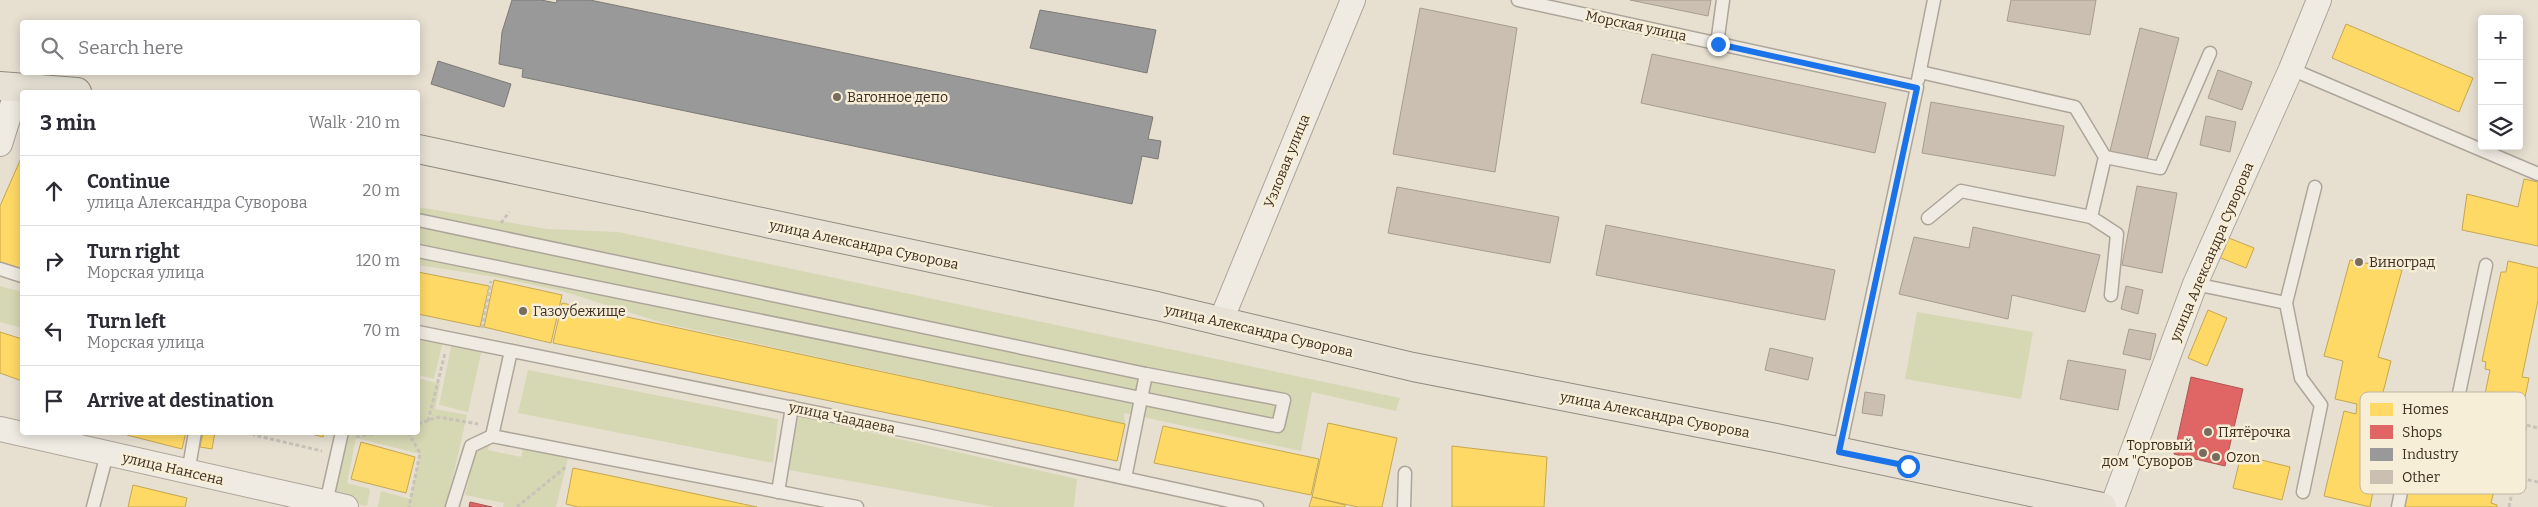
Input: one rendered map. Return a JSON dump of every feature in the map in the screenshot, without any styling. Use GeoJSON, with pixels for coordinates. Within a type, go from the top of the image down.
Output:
{"type":"FeatureCollection","features":[{"type":"Feature","properties":{"kind":"main road"},"geometry":{"type":"LineString","coordinates":[[9,86],[54,90]]}},
{"type":"Feature","properties":{"kind":"main road","name":"улица Александра Суворова"},"geometry":{"type":"LineString","coordinates":[[420,149],[1147,304],[1220,323],[1413,367],[1839,452],[2061,503],[2102,507]]}},
{"type":"Feature","properties":{"kind":"street","name":"Узловая улица"},"geometry":{"type":"LineString","coordinates":[[1220,323],[1353,0]]}},
{"type":"Feature","properties":{"kind":"street","name":"улица Александра Суворова"},"geometry":{"type":"LineString","coordinates":[[2112,507],[2195,284],[2291,70],[2320,0]]}},
{"type":"Feature","properties":{"kind":"street"},"geometry":{"type":"LineString","coordinates":[[0,144],[9,86]]}},
{"type":"Feature","properties":{"kind":"street","name":"улица Нансена"},"geometry":{"type":"LineString","coordinates":[[0,429],[20,432]]}},
{"type":"Feature","properties":{"kind":"street","name":"улица Нансена"},"geometry":{"type":"LineString","coordinates":[[46,435],[61,437],[107,454],[336,505]]}},
{"type":"Feature","properties":{"kind":"lane","name":"Морская улица"},"geometry":{"type":"LineString","coordinates":[[1518,0],[1917,88]]}},
{"type":"Feature","properties":{"kind":"lane"},"geometry":{"type":"LineString","coordinates":[[1718,44],[1723,0]]}},
{"type":"Feature","properties":{"kind":"lane"},"geometry":{"type":"LineString","coordinates":[[1839,452],[1934,0]]}},
{"type":"Feature","properties":{"kind":"lane"},"geometry":{"type":"LineString","coordinates":[[2105,157],[2160,168],[2210,53]]}},
{"type":"Feature","properties":{"kind":"lane"},"geometry":{"type":"LineString","coordinates":[[2291,70],[2538,174]]}},
{"type":"Feature","properties":{"kind":"lane"},"geometry":{"type":"LineString","coordinates":[[1920,72],[2075,107],[2105,157],[2091,216]]}},
{"type":"Feature","properties":{"kind":"lane"},"geometry":{"type":"LineString","coordinates":[[2303,492],[2321,405],[2301,378],[2286,303],[2315,187]]}},
{"type":"Feature","properties":{"kind":"lane"},"geometry":{"type":"LineString","coordinates":[[1928,218],[1962,191],[2091,216],[2117,234],[2111,295]]}},
{"type":"Feature","properties":{"kind":"lane"},"geometry":{"type":"LineString","coordinates":[[420,220],[1146,374],[1284,400],[1278,426],[420,251]]}},
{"type":"Feature","properties":{"kind":"lane"},"geometry":{"type":"LineString","coordinates":[[2459,392],[2486,265]]}},
{"type":"Feature","properties":{"kind":"lane"},"geometry":{"type":"LineString","coordinates":[[0,269],[20,275]]}},
{"type":"Feature","properties":{"kind":"lane"},"geometry":{"type":"LineString","coordinates":[[2195,284],[2286,303]]}},
{"type":"Feature","properties":{"kind":"lane","name":"улица Чаадаева"},"geometry":{"type":"LineString","coordinates":[[420,332],[792,407],[1258,507]]}},
{"type":"Feature","properties":{"kind":"lane"},"geometry":{"type":"LineString","coordinates":[[494,432],[511,350]]}},
{"type":"Feature","properties":{"kind":"lane"},"geometry":{"type":"LineString","coordinates":[[1126,478],[1146,374]]}},
{"type":"Feature","properties":{"kind":"lane"},"geometry":{"type":"LineString","coordinates":[[778,492],[792,407]]}},
{"type":"Feature","properties":{"kind":"lane"},"geometry":{"type":"LineString","coordinates":[[452,507],[471,446],[494,432],[581,454],[857,507]]}},
{"type":"Feature","properties":{"kind":"lane"},"geometry":{"type":"LineString","coordinates":[[188,473],[194,435]]}},
{"type":"Feature","properties":{"kind":"lane"},"geometry":{"type":"LineString","coordinates":[[336,505],[337,454],[341,436]]}},
{"type":"Feature","properties":{"kind":"lane"},"geometry":{"type":"LineString","coordinates":[[93,507],[107,454]]}},
{"type":"Feature","properties":{"kind":"lane"},"geometry":{"type":"LineString","coordinates":[[1404,507],[1405,473]]}},
{"type":"Feature","properties":{"kind":"lane"},"geometry":{"type":"LineString","coordinates":[[2398,507],[2401,494]]}},
{"type":"Feature","properties":{"kind":"path"},"geometry":{"type":"LineString","coordinates":[[428,420],[449,338]]}},
{"type":"Feature","properties":{"kind":"path"},"geometry":{"type":"LineString","coordinates":[[420,423],[438,417],[494,432]]}},
{"type":"Feature","properties":{"kind":"path"},"geometry":{"type":"LineString","coordinates":[[254,435],[337,454]]}},
{"type":"Feature","properties":{"kind":"path"},"geometry":{"type":"LineString","coordinates":[[409,507],[420,453],[410,435]]}},
{"type":"Feature","properties":{"kind":"path"},"geometry":{"type":"LineString","coordinates":[[517,507],[581,454]]}},
{"type":"Feature","properties":{"kind":"path"},"geometry":{"type":"LineString","coordinates":[[2509,507],[2512,494]]}},
{"type":"Feature","properties":{"kind":"green space"},"geometry":{"type":"Polygon","coordinates":[[[420,207],[547,229],[618,232],[1400,398],[1396,411],[1312,392],[1301,451],[1124,413],[1125,424],[663,323],[562,291],[496,277],[420,265],[420,207]]]}},
{"type":"Feature","properties":{"kind":"green space"},"geometry":{"type":"Polygon","coordinates":[[[0,286],[20,291],[20,327],[0,322],[0,286]]]}},
{"type":"Feature","properties":{"kind":"green space"},"geometry":{"type":"Polygon","coordinates":[[[1917,312],[2033,332],[2021,399],[1905,379],[1917,312]]]}},
{"type":"Feature","properties":{"kind":"green space"},"geometry":{"type":"Polygon","coordinates":[[[420,336],[443,341],[434,379],[420,376],[420,336]]]}},
{"type":"Feature","properties":{"kind":"green space"},"geometry":{"type":"Polygon","coordinates":[[[452,343],[482,349],[468,412],[439,405],[452,343]]]}},
{"type":"Feature","properties":{"kind":"green space"},"geometry":{"type":"Polygon","coordinates":[[[528,370],[778,419],[773,463],[518,413],[528,370]]]}},
{"type":"Feature","properties":{"kind":"green space"},"geometry":{"type":"Polygon","coordinates":[[[420,379],[440,384],[435,409],[467,415],[446,507],[378,507],[381,491],[410,499],[420,454],[356,438],[347,483],[370,489],[367,506],[330,499],[345,435],[420,435],[420,379]]]}},
{"type":"Feature","properties":{"kind":"green space"},"geometry":{"type":"Polygon","coordinates":[[[798,416],[1077,479],[1074,507],[994,507],[789,470],[798,416]]]}},
{"type":"Feature","properties":{"kind":"green space"},"geometry":{"type":"Polygon","coordinates":[[[479,439],[490,441],[488,450],[521,457],[523,449],[568,458],[556,507],[503,507],[504,503],[465,495],[479,439]]]}},
{"type":"Feature","properties":{"kind":"building: Homes"},"geometry":{"type":"Polygon","coordinates":[[[2346,24],[2473,78],[2459,112],[2332,58],[2346,24]]]}},
{"type":"Feature","properties":{"kind":"building: Homes"},"geometry":{"type":"Polygon","coordinates":[[[20,161],[20,269],[0,264],[0,206],[20,161]]]}},
{"type":"Feature","properties":{"kind":"building: Homes"},"geometry":{"type":"Polygon","coordinates":[[[2524,179],[2538,182],[2538,246],[2462,230],[2467,194],[2518,207],[2524,179]]]}},
{"type":"Feature","properties":{"kind":"building: Homes"},"geometry":{"type":"Polygon","coordinates":[[[2224,236],[2254,248],[2246,268],[2216,256],[2224,236]]]}},
{"type":"Feature","properties":{"kind":"building: Homes"},"geometry":{"type":"Polygon","coordinates":[[[2350,260],[2402,270],[2378,357],[2391,361],[2383,392],[2360,392],[2360,494],[2373,494],[2370,507],[2324,496],[2344,411],[2356,414],[2357,404],[2335,399],[2343,361],[2324,356],[2350,260]]]}},
{"type":"Feature","properties":{"kind":"building: Homes"},"geometry":{"type":"Polygon","coordinates":[[[2508,261],[2538,268],[2538,300],[2522,377],[2529,378],[2526,392],[2485,392],[2490,370],[2485,369],[2486,362],[2482,361],[2501,272],[2506,272],[2508,261]]]}},
{"type":"Feature","properties":{"kind":"building: Homes"},"geometry":{"type":"Polygon","coordinates":[[[420,272],[489,286],[480,327],[420,314],[420,272]]]}},
{"type":"Feature","properties":{"kind":"building: Homes","name":"Газоубежище"},"geometry":{"type":"Polygon","coordinates":[[[494,280],[562,295],[551,343],[484,327],[494,280]]]}},
{"type":"Feature","properties":{"kind":"building: Homes"},"geometry":{"type":"Polygon","coordinates":[[[562,303],[1125,424],[1117,461],[553,343],[562,303]]]}},
{"type":"Feature","properties":{"kind":"building: Homes"},"geometry":{"type":"Polygon","coordinates":[[[2208,310],[2227,318],[2207,366],[2188,358],[2208,310]]]}},
{"type":"Feature","properties":{"kind":"building: Homes"},"geometry":{"type":"Polygon","coordinates":[[[0,332],[20,338],[20,380],[0,373],[0,332]]]}},
{"type":"Feature","properties":{"kind":"building: Homes"},"geometry":{"type":"Polygon","coordinates":[[[1328,423],[1397,438],[1382,507],[1358,507],[1312,497],[1328,423]]]}},
{"type":"Feature","properties":{"kind":"building: Homes"},"geometry":{"type":"Polygon","coordinates":[[[1163,426],[1319,459],[1311,495],[1154,463],[1163,426]]]}},
{"type":"Feature","properties":{"kind":"building: Homes"},"geometry":{"type":"Polygon","coordinates":[[[127,435],[185,435],[182,449],[127,435]]]}},
{"type":"Feature","properties":{"kind":"building: Homes"},"geometry":{"type":"Polygon","coordinates":[[[202,435],[214,435],[212,449],[200,447],[202,435]]]}},
{"type":"Feature","properties":{"kind":"building: Homes"},"geometry":{"type":"Polygon","coordinates":[[[361,442],[415,457],[406,493],[351,479],[361,442]]]}},
{"type":"Feature","properties":{"kind":"building: Homes"},"geometry":{"type":"Polygon","coordinates":[[[1452,446],[1547,457],[1544,507],[1452,507],[1452,446]]]}},
{"type":"Feature","properties":{"kind":"building: Homes"},"geometry":{"type":"Polygon","coordinates":[[[2241,455],[2290,467],[2282,500],[2233,488],[2241,455]]]}},
{"type":"Feature","properties":{"kind":"building: Homes"},"geometry":{"type":"Polygon","coordinates":[[[573,468],[757,507],[578,507],[566,504],[573,468]]]}},
{"type":"Feature","properties":{"kind":"building: Homes"},"geometry":{"type":"Polygon","coordinates":[[[133,485],[187,498],[185,507],[128,507],[133,485]]]}},
{"type":"Feature","properties":{"kind":"building: Homes"},"geometry":{"type":"Polygon","coordinates":[[[2405,494],[2493,494],[2491,503],[2497,505],[2497,507],[2402,507],[2405,494]]]}},
{"type":"Feature","properties":{"kind":"building: Homes"},"geometry":{"type":"Polygon","coordinates":[[[1312,497],[1345,505],[1345,507],[1309,507],[1312,497]]]}},
{"type":"Feature","properties":{"kind":"building: Shops"},"geometry":{"type":"Polygon","coordinates":[[[2191,377],[2243,389],[2225,466],[2174,454],[2191,377]]]}},
{"type":"Feature","properties":{"kind":"building: Shops"},"geometry":{"type":"Polygon","coordinates":[[[470,502],[492,507],[469,507],[470,502]]]}},
{"type":"Feature","properties":{"kind":"building: Industry","name":"Вагонное депо"},"geometry":{"type":"Polygon","coordinates":[[[512,0],[541,0],[556,3],[557,0],[590,0],[1153,117],[1148,139],[1161,141],[1158,159],[1142,156],[1132,204],[522,77],[523,69],[499,64],[502,32],[512,0]]]}},
{"type":"Feature","properties":{"kind":"building: Industry"},"geometry":{"type":"Polygon","coordinates":[[[1040,10],[1156,30],[1147,73],[1030,48],[1040,10]]]}},
{"type":"Feature","properties":{"kind":"building: Industry"},"geometry":{"type":"Polygon","coordinates":[[[438,61],[511,84],[504,107],[431,84],[438,61]]]}},
{"type":"Feature","properties":{"kind":"building: Other"},"geometry":{"type":"Polygon","coordinates":[[[1630,0],[1711,0],[1708,16],[1630,0]]]}},
{"type":"Feature","properties":{"kind":"building: Other"},"geometry":{"type":"Polygon","coordinates":[[[2011,0],[2096,0],[2090,35],[2007,21],[2011,0]]]}},
{"type":"Feature","properties":{"kind":"building: Other"},"geometry":{"type":"Polygon","coordinates":[[[1420,8],[1517,28],[1495,172],[1393,154],[1420,8]]]}},
{"type":"Feature","properties":{"kind":"building: Other"},"geometry":{"type":"Polygon","coordinates":[[[2140,28],[2179,38],[2146,163],[2110,151],[2140,28]]]}},
{"type":"Feature","properties":{"kind":"building: Other"},"geometry":{"type":"Polygon","coordinates":[[[1652,54],[1886,103],[1875,153],[1641,103],[1652,54]]]}},
{"type":"Feature","properties":{"kind":"building: Other"},"geometry":{"type":"Polygon","coordinates":[[[2218,70],[2252,82],[2242,110],[2208,98],[2218,70]]]}},
{"type":"Feature","properties":{"kind":"building: Other"},"geometry":{"type":"Polygon","coordinates":[[[1931,102],[2064,126],[2055,176],[1922,153],[1931,102]]]}},
{"type":"Feature","properties":{"kind":"building: Other"},"geometry":{"type":"Polygon","coordinates":[[[2206,116],[2236,122],[2230,152],[2200,145],[2206,116]]]}},
{"type":"Feature","properties":{"kind":"building: Other"},"geometry":{"type":"Polygon","coordinates":[[[2137,186],[2177,193],[2162,273],[2122,265],[2137,186]]]}},
{"type":"Feature","properties":{"kind":"building: Other"},"geometry":{"type":"Polygon","coordinates":[[[1397,187],[1559,217],[1550,263],[1388,233],[1397,187]]]}},
{"type":"Feature","properties":{"kind":"building: Other"},"geometry":{"type":"Polygon","coordinates":[[[1606,225],[1835,270],[1825,320],[1596,275],[1606,225]]]}},
{"type":"Feature","properties":{"kind":"building: Other"},"geometry":{"type":"Polygon","coordinates":[[[1973,227],[2100,255],[2085,312],[2012,295],[2008,319],[1899,294],[1914,237],[1969,248],[1973,227]]]}},
{"type":"Feature","properties":{"kind":"building: Other"},"geometry":{"type":"Polygon","coordinates":[[[2126,286],[2143,290],[2138,314],[2121,309],[2126,286]]]}},
{"type":"Feature","properties":{"kind":"building: Other"},"geometry":{"type":"Polygon","coordinates":[[[2129,329],[2156,334],[2150,360],[2123,354],[2129,329]]]}},
{"type":"Feature","properties":{"kind":"building: Other"},"geometry":{"type":"Polygon","coordinates":[[[1770,348],[1813,358],[1808,380],[1765,370],[1770,348]]]}},
{"type":"Feature","properties":{"kind":"building: Other"},"geometry":{"type":"Polygon","coordinates":[[[2068,360],[2126,370],[2118,410],[2060,399],[2068,360]]]}},
{"type":"Feature","properties":{"kind":"building: Other"},"geometry":{"type":"Polygon","coordinates":[[[1865,392],[1885,395],[1882,416],[1862,413],[1865,392]]]}},
{"type":"Feature","properties":{"kind":"place","name":"Вагонное депо"},"geometry":{"type":"Point","coordinates":[837,97]}},
{"type":"Feature","properties":{"kind":"place","name":"Виноград"},"geometry":{"type":"Point","coordinates":[2359,262]}},
{"type":"Feature","properties":{"kind":"place","name":"Газоубежище"},"geometry":{"type":"Point","coordinates":[523,311]}},
{"type":"Feature","properties":{"kind":"place","name":"Пятёрочка"},"geometry":{"type":"Point","coordinates":[2208,432]}},
{"type":"Feature","properties":{"kind":"place","name":"Торговый дом \"Суворов"},"geometry":{"type":"Point","coordinates":[2203,453]}},
{"type":"Feature","properties":{"kind":"place","name":"Ozon"},"geometry":{"type":"Point","coordinates":[2216,457]}},
{"type":"Feature","properties":{"kind":"route"},"geometry":{"type":"LineString","coordinates":[[1718,44],[1917,88],[1839,452],[1908,466]]}}]}
